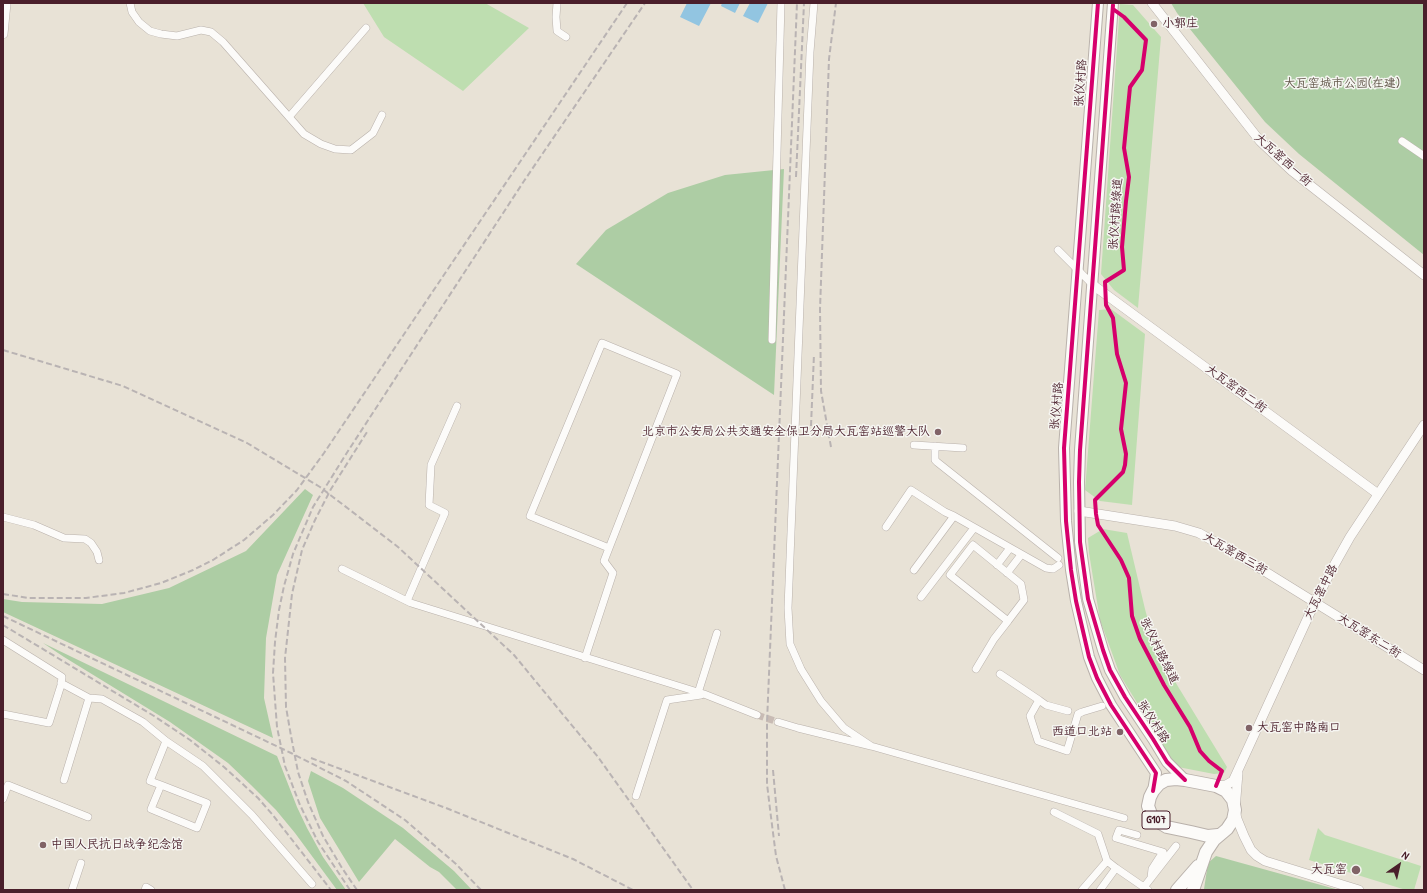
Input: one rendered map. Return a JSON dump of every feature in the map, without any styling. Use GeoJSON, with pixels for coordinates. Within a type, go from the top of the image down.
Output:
{"type":"FeatureCollection","features":[{"type":"Feature","properties":{"kind":"highway"},"geometry":{"type":"LineString","coordinates":[[1153,791],[1166,780],[1185,780],[1216,786],[1226,791],[1233,800],[1235,810],[1233,820],[1227,829],[1218,835],[1206,852],[1193,890]]}},
{"type":"Feature","properties":{"kind":"highway","name":"G107"},"geometry":{"type":"LineString","coordinates":[[1153,791],[1148,806],[1151,814],[1157,821],[1167,826],[1186,831],[1208,836],[1218,835]]}},
{"type":"Feature","properties":{"kind":"highway","name":"G107"},"geometry":{"type":"LineString","coordinates":[[1186,831],[1193,836],[1198,843],[1199,861]]}},
{"type":"Feature","properties":{"kind":"highway"},"geometry":{"type":"LineString","coordinates":[[1177,890],[1199,861]]}},
{"type":"Feature","properties":{"kind":"highway"},"geometry":{"type":"LineString","coordinates":[[1188,890],[1199,861]]}},
{"type":"Feature","properties":{"kind":"main road","name":"张仪村路"},"geometry":{"type":"LineString","coordinates":[[1098,3],[1064,448],[1066,521],[1071,570],[1080,620],[1089,657],[1097,678],[1111,704],[1156,773],[1153,791]]}},
{"type":"Feature","properties":{"kind":"main road","name":"张仪村路"},"geometry":{"type":"LineString","coordinates":[[1114,3],[1080,450],[1078,511],[1080,542],[1088,599],[1110,670],[1125,697],[1167,762],[1185,780]]}},
{"type":"Feature","properties":{"kind":"street"},"geometry":{"type":"LineString","coordinates":[[3,34],[6,3]]}},
{"type":"Feature","properties":{"kind":"street"},"geometry":{"type":"LineString","coordinates":[[130,3],[132,12],[139,22],[150,30],[161,34],[177,36],[202,30],[211,32],[223,42],[304,134],[321,144],[335,148],[352,150],[373,133],[382,115]]}},
{"type":"Feature","properties":{"kind":"street"},"geometry":{"type":"LineString","coordinates":[[557,3],[557,31],[566,37]]}},
{"type":"Feature","properties":{"kind":"street"},"geometry":{"type":"LineString","coordinates":[[772,340],[781,3]]}},
{"type":"Feature","properties":{"kind":"street"},"geometry":{"type":"LineString","coordinates":[[814,3],[810,52],[788,608],[790,644],[801,669],[821,701],[844,728],[870,746]]}},
{"type":"Feature","properties":{"kind":"street","name":"大瓦窑西一街"},"geometry":{"type":"LineString","coordinates":[[1152,3],[1260,141],[1292,171],[1424,275]]}},
{"type":"Feature","properties":{"kind":"street"},"geometry":{"type":"LineString","coordinates":[[289,117],[366,28]]}},
{"type":"Feature","properties":{"kind":"street"},"geometry":{"type":"LineString","coordinates":[[1402,141],[1424,156]]}},
{"type":"Feature","properties":{"kind":"street"},"geometry":{"type":"LineString","coordinates":[[1058,250],[1078,268],[1093,285]]}},
{"type":"Feature","properties":{"kind":"street","name":"大瓦窑西二街"},"geometry":{"type":"LineString","coordinates":[[1093,285],[1378,494]]}},
{"type":"Feature","properties":{"kind":"street"},"geometry":{"type":"LineString","coordinates":[[585,658],[613,573],[604,561],[610,548],[678,374],[602,343],[530,516],[610,548]]}},
{"type":"Feature","properties":{"kind":"street"},"geometry":{"type":"LineString","coordinates":[[407,600],[445,513],[428,505],[431,464],[457,406]]}},
{"type":"Feature","properties":{"kind":"street","name":"大瓦窑中路"},"geometry":{"type":"LineString","coordinates":[[1216,786],[1226,785],[1233,781],[1315,602],[1350,537],[1424,425]]}},
{"type":"Feature","properties":{"kind":"street"},"geometry":{"type":"LineString","coordinates":[[914,445],[963,448]]}},
{"type":"Feature","properties":{"kind":"street"},"geometry":{"type":"LineString","coordinates":[[886,527],[911,490],[945,512],[1046,568],[1053,569],[1059,561],[937,462],[935,460],[935,446]]}},
{"type":"Feature","properties":{"kind":"street","name":"大瓦窑西三街"},"geometry":{"type":"LineString","coordinates":[[1078,511],[1175,526],[1199,533],[1315,602]]}},
{"type":"Feature","properties":{"kind":"street"},"geometry":{"type":"LineString","coordinates":[[914,570],[954,516]]}},
{"type":"Feature","properties":{"kind":"street"},"geometry":{"type":"LineString","coordinates":[[3,517],[34,525],[64,538],[85,539],[91,543],[97,552],[99,560]]}},
{"type":"Feature","properties":{"kind":"street"},"geometry":{"type":"LineString","coordinates":[[921,597],[974,528]]}},
{"type":"Feature","properties":{"kind":"street"},"geometry":{"type":"LineString","coordinates":[[976,669],[994,639],[1008,621],[1024,600],[1021,584],[973,545],[950,575],[1008,621]]}},
{"type":"Feature","properties":{"kind":"street"},"geometry":{"type":"LineString","coordinates":[[997,565],[1010,548]]}},
{"type":"Feature","properties":{"kind":"street"},"geometry":{"type":"LineString","coordinates":[[1007,572],[1021,555]]}},
{"type":"Feature","properties":{"kind":"street"},"geometry":{"type":"LineString","coordinates":[[342,570],[407,600],[585,658],[701,693],[757,715]]}},
{"type":"Feature","properties":{"kind":"street","name":"大瓦窑东二街"},"geometry":{"type":"LineString","coordinates":[[1315,602],[1424,670]]}},
{"type":"Feature","properties":{"kind":"street"},"geometry":{"type":"LineString","coordinates":[[701,693],[717,633]]}},
{"type":"Feature","properties":{"kind":"street"},"geometry":{"type":"LineString","coordinates":[[3,640],[62,678],[62,683],[49,723],[3,714]]}},
{"type":"Feature","properties":{"kind":"street"},"geometry":{"type":"LineString","coordinates":[[1000,674],[1046,705],[1068,711]]}},
{"type":"Feature","properties":{"kind":"street"},"geometry":{"type":"LineString","coordinates":[[62,683],[89,698],[102,700],[143,722],[166,741],[203,766],[252,815],[312,884]]}},
{"type":"Feature","properties":{"kind":"street"},"geometry":{"type":"LineString","coordinates":[[636,796],[667,700],[701,693]]}},
{"type":"Feature","properties":{"kind":"street"},"geometry":{"type":"LineString","coordinates":[[64,780],[89,698]]}},
{"type":"Feature","properties":{"kind":"street"},"geometry":{"type":"LineString","coordinates":[[1039,700],[1030,716],[1038,741],[1067,751],[1078,714],[1102,706]]}},
{"type":"Feature","properties":{"kind":"street"},"geometry":{"type":"LineString","coordinates":[[778,722],[870,746],[1124,818]]}},
{"type":"Feature","properties":{"kind":"street"},"geometry":{"type":"LineString","coordinates":[[161,785],[151,809],[197,828],[207,804],[161,785],[150,781],[166,741]]}},
{"type":"Feature","properties":{"kind":"street","name":"大瓦窑中路"},"geometry":{"type":"LineString","coordinates":[[1235,810],[1239,769]]}},
{"type":"Feature","properties":{"kind":"street"},"geometry":{"type":"LineString","coordinates":[[3,799],[8,785],[88,817]]}},
{"type":"Feature","properties":{"kind":"street"},"geometry":{"type":"LineString","coordinates":[[1235,810],[1244,836],[1257,856],[1265,860],[1359,890]]}},
{"type":"Feature","properties":{"kind":"street"},"geometry":{"type":"LineString","coordinates":[[1054,812],[1098,834],[1107,861],[1146,889],[1151,878],[1176,846]]}},
{"type":"Feature","properties":{"kind":"street"},"geometry":{"type":"LineString","coordinates":[[1137,835],[1119,830],[1116,838],[1164,852],[1152,869],[1151,878]]}},
{"type":"Feature","properties":{"kind":"street"},"geometry":{"type":"LineString","coordinates":[[1082,890],[1107,861]]}},
{"type":"Feature","properties":{"kind":"street"},"geometry":{"type":"LineString","coordinates":[[72,890],[81,863]]}},
{"type":"Feature","properties":{"kind":"street"},"geometry":{"type":"LineString","coordinates":[[1100,890],[1116,868]]}},
{"type":"Feature","properties":{"kind":"street"},"geometry":{"type":"LineString","coordinates":[[144,890],[146,887],[152,890]]}},
{"type":"Feature","properties":{"kind":"green space"},"geometry":{"type":"Polygon","coordinates":[[[363,3],[485,3],[529,28],[463,91],[384,37],[363,3]]]}},
{"type":"Feature","properties":{"kind":"green space","name":"大瓦窑城市公园(在建)"},"geometry":{"type":"Polygon","coordinates":[[[1171,3],[1424,3],[1424,255],[1299,154],[1265,122],[1177,13],[1171,3]]]}},
{"type":"Feature","properties":{"kind":"green space"},"geometry":{"type":"Polygon","coordinates":[[[1120,4],[1133,5],[1161,37],[1138,308],[1114,290],[1101,274],[1120,4]]]}},
{"type":"Feature","properties":{"kind":"green space"},"geometry":{"type":"Polygon","coordinates":[[[784,169],[774,395],[576,264],[606,230],[668,193],[725,175],[784,169]]]}},
{"type":"Feature","properties":{"kind":"green space"},"geometry":{"type":"Polygon","coordinates":[[[1111,309],[1145,334],[1132,505],[1100,501],[1085,490],[1099,310],[1111,309]]]}},
{"type":"Feature","properties":{"kind":"green space"},"geometry":{"type":"Polygon","coordinates":[[[305,489],[313,495],[277,575],[266,638],[264,698],[273,738],[3,612],[3,599],[22,602],[102,604],[169,588],[246,551],[305,489]]]}},
{"type":"Feature","properties":{"kind":"green space"},"geometry":{"type":"Polygon","coordinates":[[[1103,529],[1127,533],[1152,635],[1168,670],[1227,767],[1224,773],[1214,774],[1178,767],[1172,760],[1120,675],[1100,620],[1089,553],[1088,538],[1103,529]]]}},
{"type":"Feature","properties":{"kind":"green space"},"geometry":{"type":"Polygon","coordinates":[[[43,643],[277,756],[307,828],[323,857],[346,890],[337,890],[276,810],[228,763],[170,722],[43,643]]]}},
{"type":"Feature","properties":{"kind":"green space"},"geometry":{"type":"Polygon","coordinates":[[[311,771],[343,788],[403,828],[454,871],[472,890],[457,890],[439,872],[430,867],[395,839],[359,882],[320,818],[308,781],[311,771]]]}},
{"type":"Feature","properties":{"kind":"green space"},"geometry":{"type":"Polygon","coordinates":[[[1318,828],[1325,835],[1421,866],[1414,890],[1406,890],[1309,860],[1318,828]]]}},
{"type":"Feature","properties":{"kind":"green space"},"geometry":{"type":"Polygon","coordinates":[[[1216,856],[1339,890],[1204,889],[1208,863],[1216,856]]]}},
{"type":"Feature","properties":{"kind":"water"},"geometry":{"type":"Polygon","coordinates":[[[687,3],[711,3],[699,26],[680,17],[687,3]]]}},
{"type":"Feature","properties":{"kind":"water"},"geometry":{"type":"Polygon","coordinates":[[[722,3],[740,3],[735,13],[721,6],[722,3]]]}},
{"type":"Feature","properties":{"kind":"water"},"geometry":{"type":"Polygon","coordinates":[[[750,3],[768,3],[758,23],[743,16],[750,3]]]}},
{"type":"Feature","properties":{"kind":"tunnel"},"geometry":{"type":"LineString","coordinates":[[757,715],[778,722]]}},
{"type":"Feature","properties":{"kind":"railway"},"geometry":{"type":"LineString","coordinates":[[3,594],[29,598],[86,598],[124,593],[161,583],[213,560],[244,540],[273,515],[297,490],[324,453],[627,3]]}},
{"type":"Feature","properties":{"kind":"railway"},"geometry":{"type":"LineString","coordinates":[[350,890],[318,842],[300,805],[285,766],[277,727],[273,673],[275,642],[279,610],[293,554],[313,507],[348,451],[524,181],[645,3]]}},
{"type":"Feature","properties":{"kind":"railway"},"geometry":{"type":"LineString","coordinates":[[785,890],[776,856],[767,784],[767,722],[797,3]]}},
{"type":"Feature","properties":{"kind":"railway"},"geometry":{"type":"LineString","coordinates":[[796,177],[804,3]]}},
{"type":"Feature","properties":{"kind":"railway"},"geometry":{"type":"LineString","coordinates":[[831,447],[821,391],[820,309],[829,59],[836,3]]}},
{"type":"Feature","properties":{"kind":"railway"},"geometry":{"type":"LineString","coordinates":[[3,350],[123,386],[247,443],[320,487],[398,547],[514,655],[598,757],[693,890]]}},
{"type":"Feature","properties":{"kind":"railway"},"geometry":{"type":"LineString","coordinates":[[811,426],[814,354]]}},
{"type":"Feature","properties":{"kind":"railway"},"geometry":{"type":"LineString","coordinates":[[357,890],[323,836],[308,802],[298,772],[286,707],[285,658],[292,594],[302,550],[331,489],[367,432]]}},
{"type":"Feature","properties":{"kind":"railway"},"geometry":{"type":"LineString","coordinates":[[3,616],[291,753],[346,781],[405,820],[456,864],[481,890]]}},
{"type":"Feature","properties":{"kind":"railway"},"geometry":{"type":"LineString","coordinates":[[3,625],[154,716],[190,740],[224,767],[258,798],[272,814],[331,890]]}},
{"type":"Feature","properties":{"kind":"railway"},"geometry":{"type":"LineString","coordinates":[[311,758],[446,808],[573,859],[633,890]]}},
{"type":"Feature","properties":{"kind":"railway"},"geometry":{"type":"LineString","coordinates":[[773,770],[779,836]]}},
{"type":"Feature","properties":{"kind":"cycle path"},"geometry":{"type":"LineString","coordinates":[[1098,3],[1064,448],[1066,521],[1076,601],[1089,657],[1097,678],[1111,705],[1156,773],[1153,791]]}},
{"type":"Feature","properties":{"kind":"cycle path"},"geometry":{"type":"LineString","coordinates":[[1113,5],[1080,450],[1080,542],[1088,599],[1110,670],[1125,697],[1167,762],[1185,780]]}},
{"type":"Feature","properties":{"kind":"cycle path","name":"张仪村路绿道"},"geometry":{"type":"LineString","coordinates":[[1113,9],[1124,17],[1146,40],[1142,70],[1130,87],[1124,148],[1129,177],[1122,247],[1124,270],[1105,282],[1106,305],[1113,318],[1117,354],[1126,383],[1121,429],[1126,454],[1125,465],[1123,472],[1095,500],[1096,514],[1098,525],[1121,560],[1129,578],[1132,616],[1140,639],[1164,685],[1190,727],[1200,751],[1209,761],[1222,771],[1216,786]]}},
{"type":"Feature","properties":{"kind":"place","name":"小郭庄"},"geometry":{"type":"Point","coordinates":[1154,24]}},
{"type":"Feature","properties":{"kind":"place","name":"北京市公安局公共交通安全保卫分局大瓦窑站巡警大队"},"geometry":{"type":"Point","coordinates":[938,432]}},
{"type":"Feature","properties":{"kind":"place","name":"大瓦窑中路南口"},"geometry":{"type":"Point","coordinates":[1249,728]}},
{"type":"Feature","properties":{"kind":"place","name":"西道口北站"},"geometry":{"type":"Point","coordinates":[1120,732]}},
{"type":"Feature","properties":{"kind":"place","name":"中国人民抗日战争纪念馆"},"geometry":{"type":"Point","coordinates":[43,845]}},
{"type":"Feature","properties":{"kind":"place","name":"大瓦窑"},"geometry":{"type":"Point","coordinates":[1356,870]}}]}
